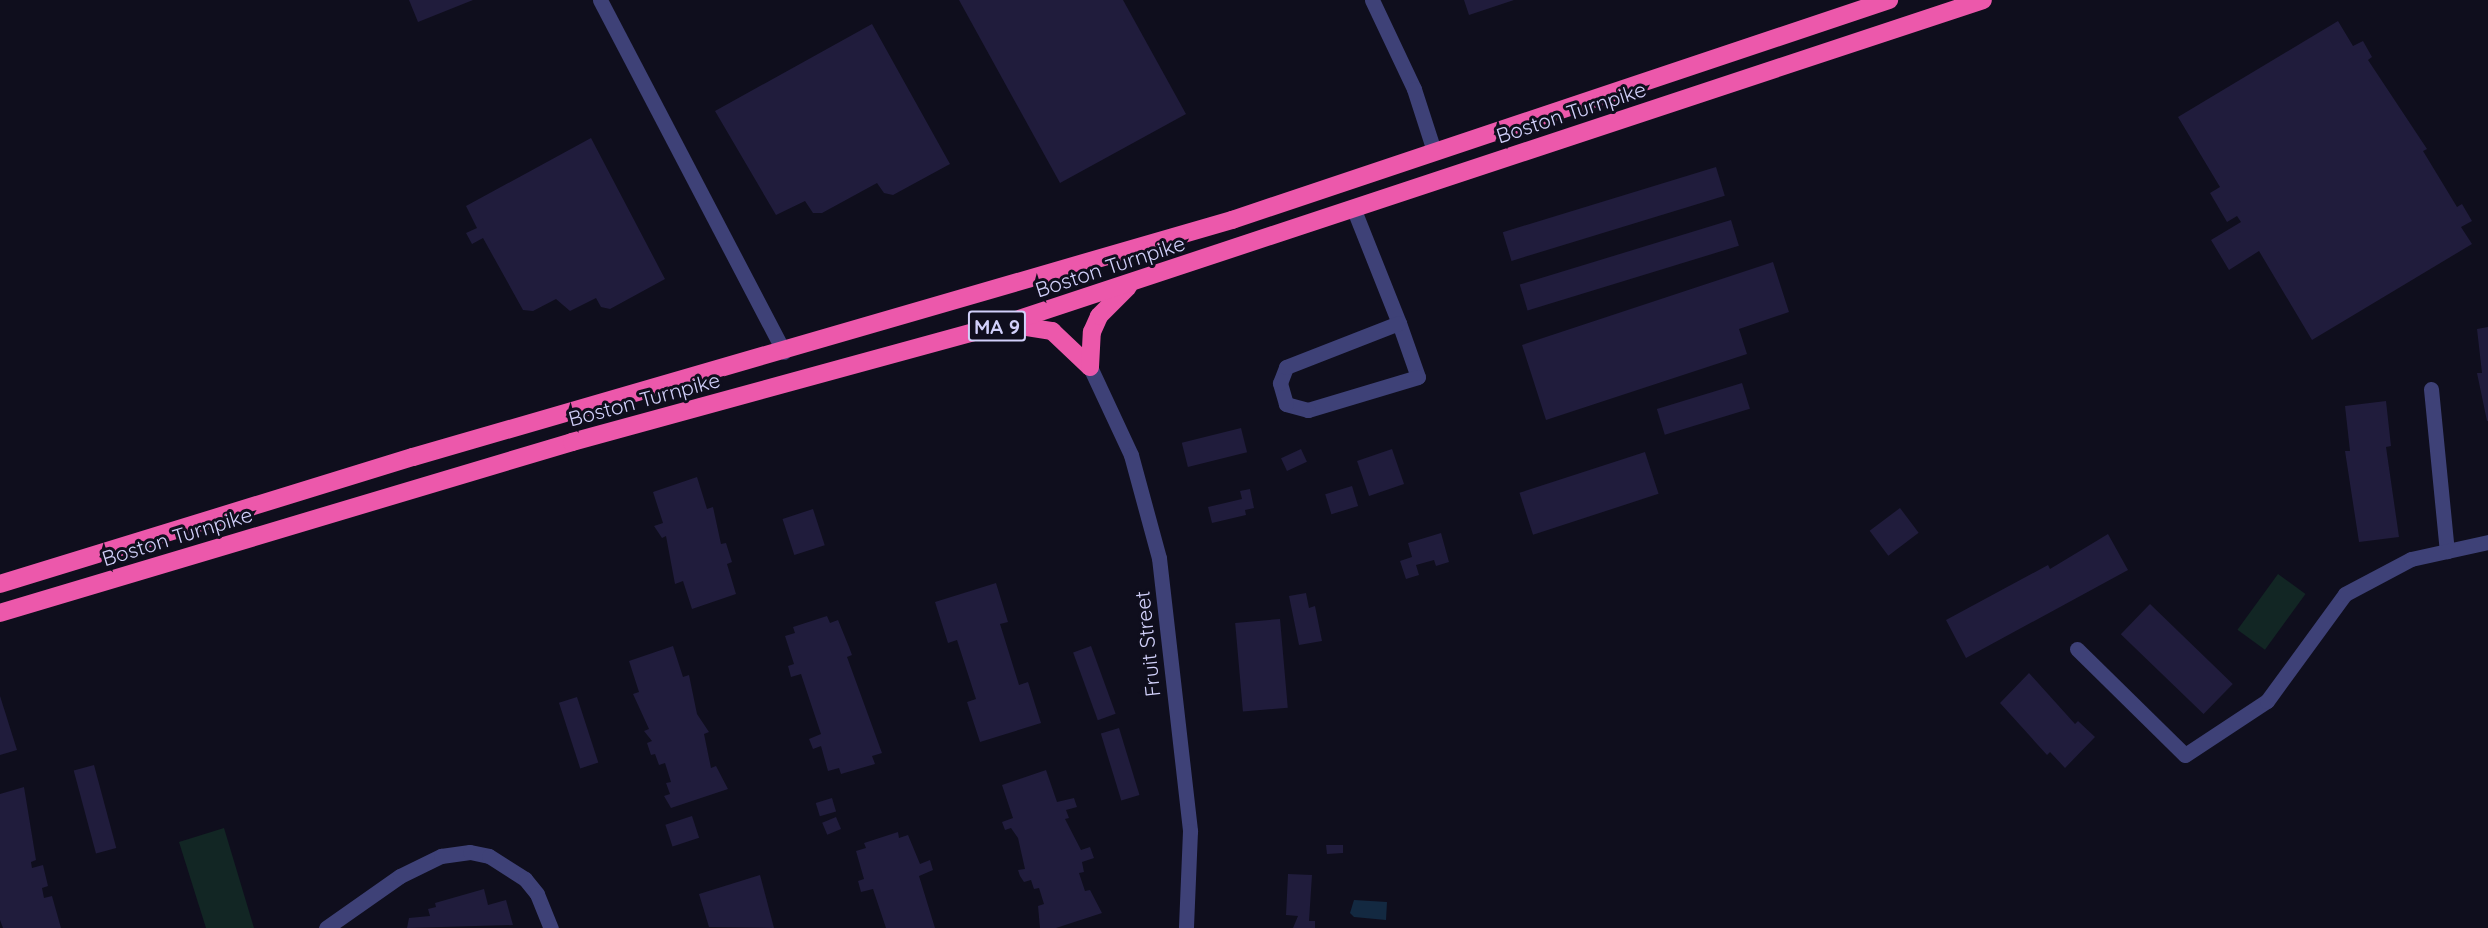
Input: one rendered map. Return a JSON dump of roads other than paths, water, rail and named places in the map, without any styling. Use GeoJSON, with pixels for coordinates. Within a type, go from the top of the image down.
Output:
{"type":"FeatureCollection","features":[{"type":"Feature","properties":{"kind":"highway","name":"Boston Turnpike"},"geometry":{"type":"LineString","coordinates":[[0,584],[412,457],[784,352],[1232,220],[1889,0]]}},
{"type":"Feature","properties":{"kind":"highway","name":"Boston Turnpike"},"geometry":{"type":"LineString","coordinates":[[0,613],[572,442],[1004,324],[1983,0]]}},
{"type":"Feature","properties":{"kind":"highway"},"geometry":{"type":"LineString","coordinates":[[1090,367],[1092,332],[1099,316],[1134,282]]}},
{"type":"Feature","properties":{"kind":"highway"},"geometry":{"type":"LineString","coordinates":[[1004,324],[1052,331],[1090,367]]}},
{"type":"Feature","properties":{"kind":"street"},"geometry":{"type":"LineString","coordinates":[[600,0],[784,352]]}},
{"type":"Feature","properties":{"kind":"street"},"geometry":{"type":"LineString","coordinates":[[1372,0],[1414,89],[1434,151]]}},
{"type":"Feature","properties":{"kind":"street"},"geometry":{"type":"LineString","coordinates":[[1354,210],[1399,323],[1418,377],[1308,410],[1286,404],[1280,383],[1286,367],[1399,323]]}},
{"type":"Feature","properties":{"kind":"street","name":"Fruit Street"},"geometry":{"type":"LineString","coordinates":[[1090,367],[1131,455],[1159,558],[1190,831],[1186,928]]}},
{"type":"Feature","properties":{"kind":"street"},"geometry":{"type":"LineString","coordinates":[[2431,389],[2447,551]]}},
{"type":"Feature","properties":{"kind":"street"},"geometry":{"type":"LineString","coordinates":[[2078,649],[2185,755],[2267,701],[2345,594],[2411,559],[2488,543]]}},
{"type":"Feature","properties":{"kind":"street"},"geometry":{"type":"LineString","coordinates":[[326,928],[400,876],[441,856],[470,852],[489,856],[525,879],[537,894],[551,928]]}},
{"type":"Feature","properties":{"kind":"water"},"geometry":{"type":"Polygon","coordinates":[[[1354,900],[1387,902],[1386,920],[1354,917],[1350,913],[1354,900]]]}}]}
